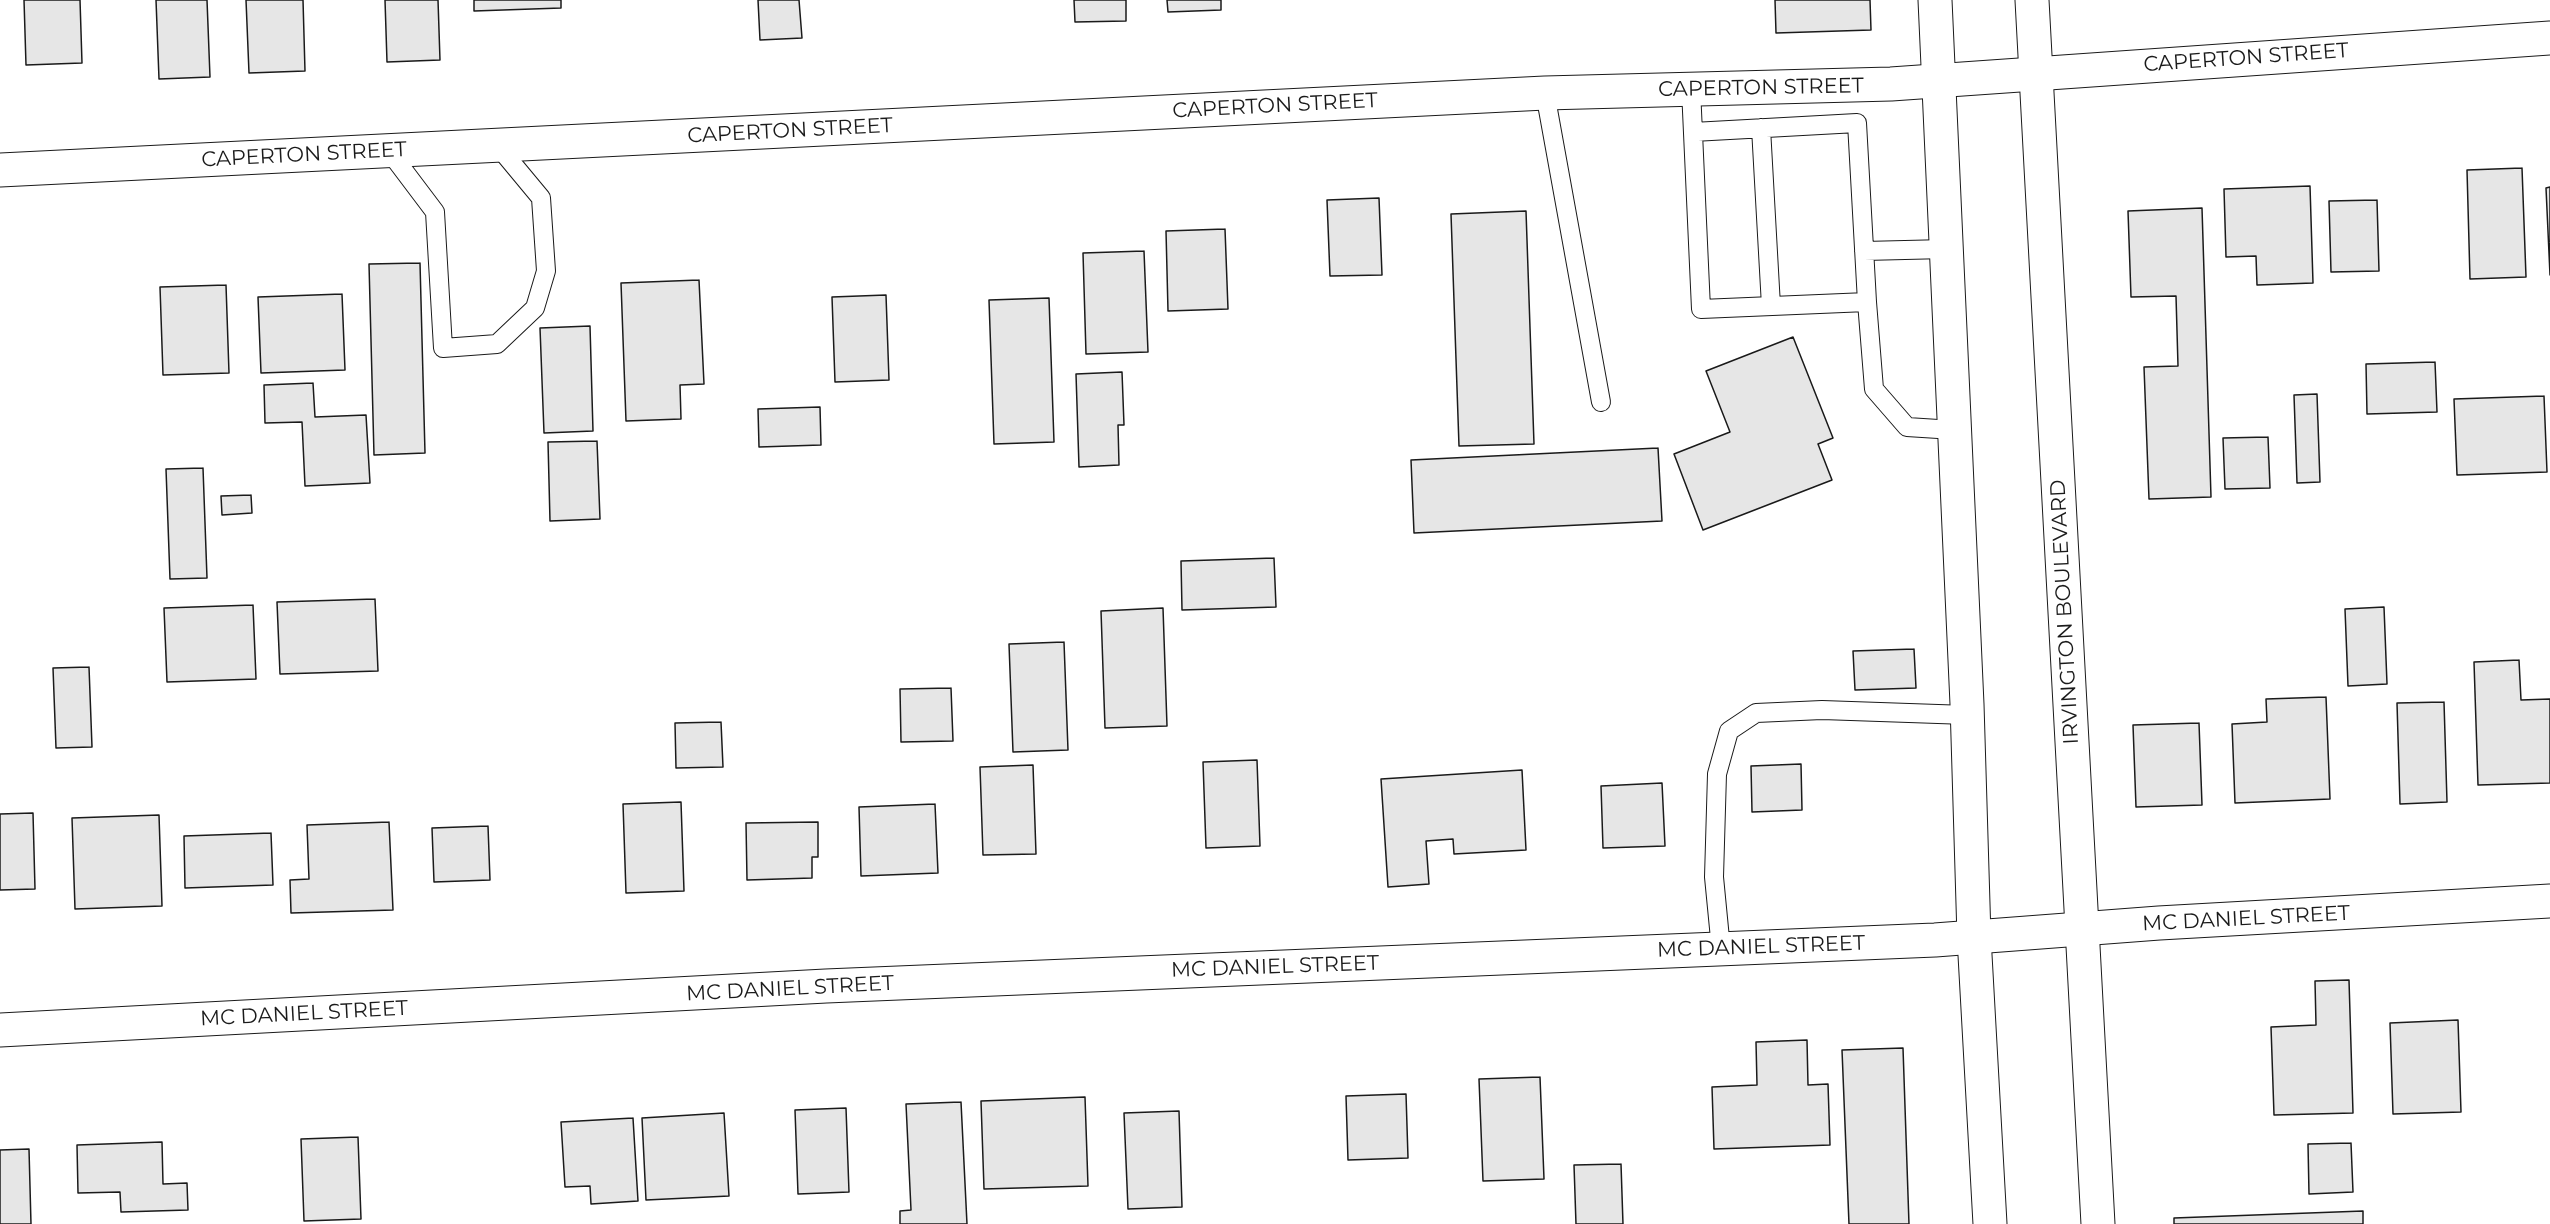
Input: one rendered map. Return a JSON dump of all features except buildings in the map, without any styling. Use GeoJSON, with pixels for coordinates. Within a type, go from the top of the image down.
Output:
{"type":"FeatureCollection","features":[{"type":"Feature","properties":{"kind":"street"},"geometry":{"type":"LineString","coordinates":[[1935,0],[1967,715],[1974,937],[1990,1224]]}},
{"type":"Feature","properties":{"kind":"street","name":"IRVINGTON BOULEVARD"},"geometry":{"type":"LineString","coordinates":[[2032,0],[2098,1224]]}},
{"type":"Feature","properties":{"kind":"street","name":"CAPERTON STREET"},"geometry":{"type":"LineString","coordinates":[[0,170],[1545,93],[1891,84],[2550,38]]}},
{"type":"Feature","properties":{"kind":"street","name":"MC DANIEL STREET"},"geometry":{"type":"LineString","coordinates":[[0,1030],[826,986],[1974,937],[2550,902]]}},
{"type":"Feature","properties":{"kind":"lane"},"geometry":{"type":"LineString","coordinates":[[1691,89],[1701,309],[1867,302]]}},
{"type":"Feature","properties":{"kind":"lane"},"geometry":{"type":"LineString","coordinates":[[1545,93],[1601,402]]}},
{"type":"Feature","properties":{"kind":"lane"},"geometry":{"type":"LineString","coordinates":[[1693,132],[1857,123],[1874,389],[1907,427],[1954,430]]}},
{"type":"Feature","properties":{"kind":"lane"},"geometry":{"type":"LineString","coordinates":[[1761,128],[1771,306]]}},
{"type":"Feature","properties":{"kind":"lane"},"geometry":{"type":"LineString","coordinates":[[389,151],[435,212],[443,348],[497,344],[535,308],[546,271],[542,198],[497,145]]}},
{"type":"Feature","properties":{"kind":"lane"},"geometry":{"type":"LineString","coordinates":[[1864,252],[1946,249]]}},
{"type":"Feature","properties":{"kind":"lane"},"geometry":{"type":"LineString","coordinates":[[1721,949],[1714,877],[1717,774],[1729,731],[1755,712],[1822,710],[1967,715]]}}]}
